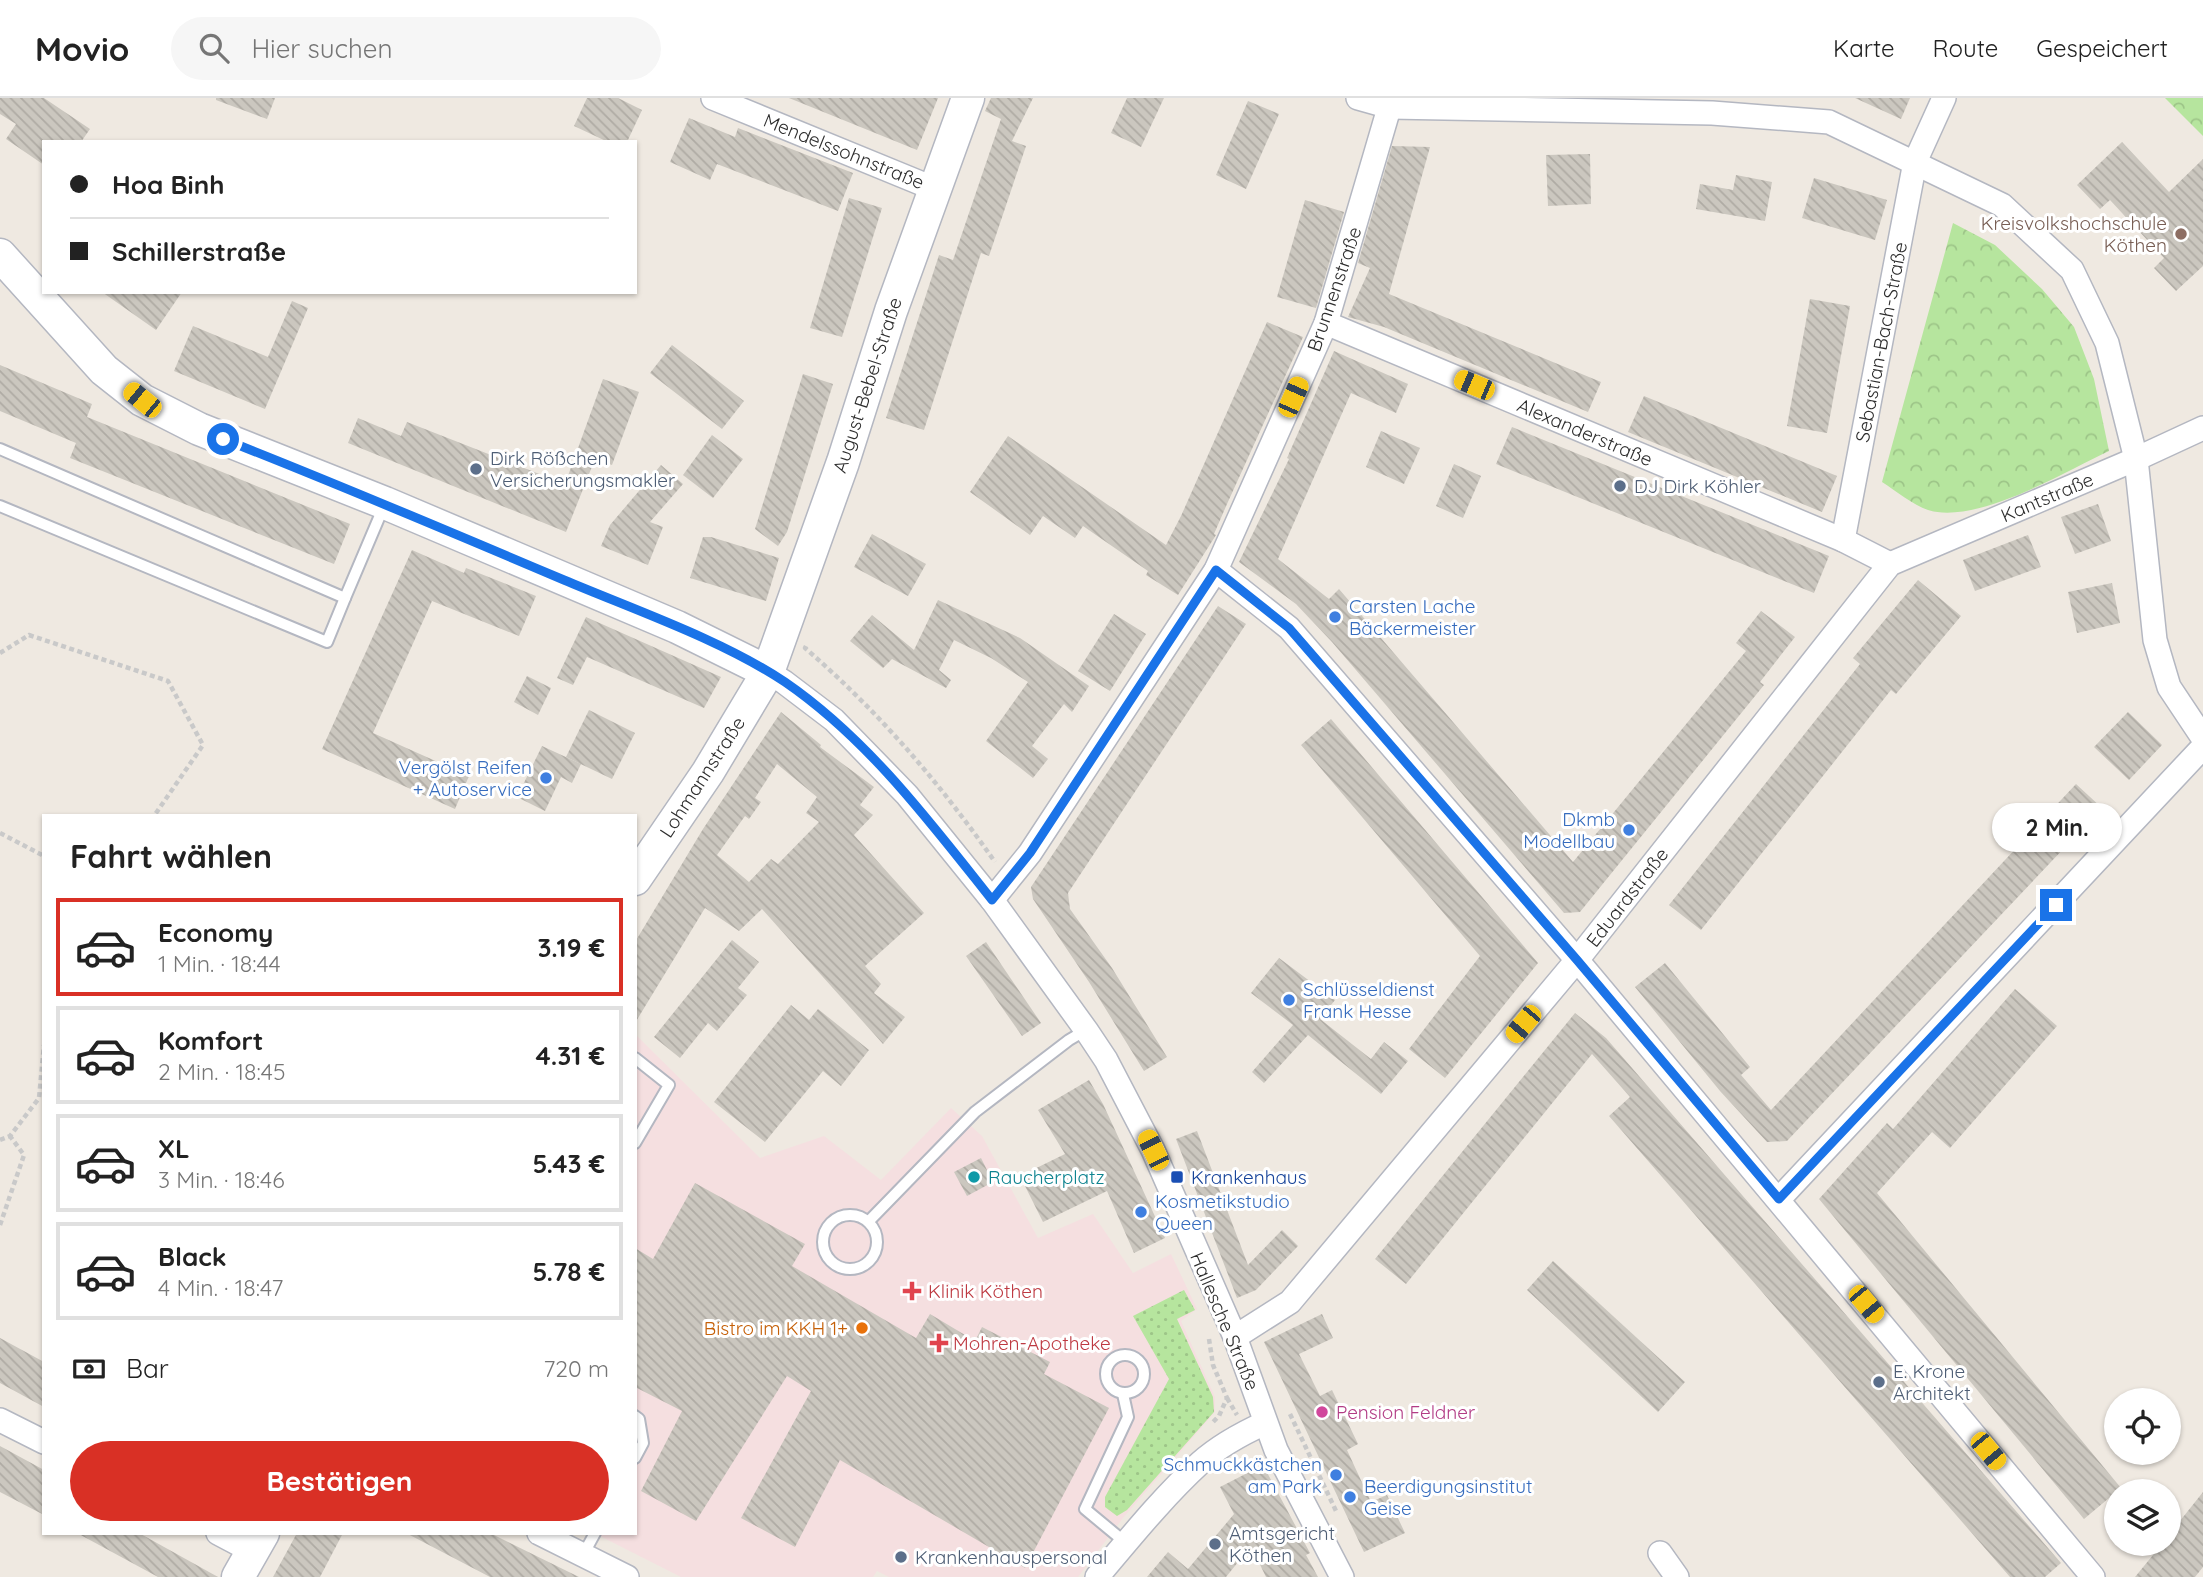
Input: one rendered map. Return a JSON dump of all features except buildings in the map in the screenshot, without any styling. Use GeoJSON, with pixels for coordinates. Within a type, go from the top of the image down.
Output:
{"type":"FeatureCollection","features":[{"type":"Feature","properties":{"kind":"street","name":"Mendelssohnstraße"},"geometry":{"type":"LineString","coordinates":[[713,98],[935,188]]}},
{"type":"Feature","properties":{"kind":"street","name":"August-Bebel-Straße"},"geometry":{"type":"LineString","coordinates":[[768,673],[843,462],[891,311],[968,98]]}},
{"type":"Feature","properties":{"kind":"street"},"geometry":{"type":"LineString","coordinates":[[1358,98],[1391,102],[1712,113],[1829,122],[2003,205],[2072,270],[2107,343],[2136,459],[2155,640],[2169,687],[2203,738]]}},
{"type":"Feature","properties":{"kind":"street","name":"Sebastian-Bach-Straße"},"geometry":{"type":"LineString","coordinates":[[1843,540],[1915,162],[1944,98]]}},
{"type":"Feature","properties":{"kind":"street","name":"Brunnenstraße"},"geometry":{"type":"LineString","coordinates":[[992,900],[1030,853],[1216,570],[1326,323],[1391,102]]}},
{"type":"Feature","properties":{"kind":"street"},"geometry":{"type":"LineString","coordinates":[[0,255],[104,370],[142,400],[200,429],[386,503],[677,627],[768,673]]}},
{"type":"Feature","properties":{"kind":"street","name":"Alexanderstraße"},"geometry":{"type":"LineString","coordinates":[[1326,323],[1843,540]]}},
{"type":"Feature","properties":{"kind":"street","name":"Kantstraße"},"geometry":{"type":"LineString","coordinates":[[1890,564],[2203,428]]}},
{"type":"Feature","properties":{"kind":"street"},"geometry":{"type":"LineString","coordinates":[[1843,540],[1890,564]]}},
{"type":"Feature","properties":{"kind":"street","name":"Eduardstraße"},"geometry":{"type":"LineString","coordinates":[[1235,1337],[1290,1302],[1577,960],[1890,564]]}},
{"type":"Feature","properties":{"kind":"street"},"geometry":{"type":"LineString","coordinates":[[1216,570],[1289,628],[1577,960],[2093,1577]]}},
{"type":"Feature","properties":{"kind":"street","name":"Lohmannstraße"},"geometry":{"type":"LineString","coordinates":[[637,876],[708,772],[768,673]]}},
{"type":"Feature","properties":{"kind":"street","name":"Hallesche Straße"},"geometry":{"type":"LineString","coordinates":[[768,673],[834,720],[907,795],[992,900],[1086,1030],[1138,1119],[1235,1337],[1276,1450],[1342,1577]]}},
{"type":"Feature","properties":{"kind":"street"},"geometry":{"type":"LineString","coordinates":[[1779,1199],[2203,747]]}},
{"type":"Feature","properties":{"kind":"street"},"geometry":{"type":"LineString","coordinates":[[0,1420],[42,1442]]}},
{"type":"Feature","properties":{"kind":"street"},"geometry":{"type":"LineString","coordinates":[[1097,1577],[1201,1462],[1233,1439],[1265,1423]]}},
{"type":"Feature","properties":{"kind":"street"},"geometry":{"type":"LineString","coordinates":[[221,1535],[251,1554]]}},
{"type":"Feature","properties":{"kind":"street"},"geometry":{"type":"LineString","coordinates":[[543,1535],[627,1577]]}},
{"type":"Feature","properties":{"kind":"street"},"geometry":{"type":"LineString","coordinates":[[1660,1553],[1677,1577]]}},
{"type":"Feature","properties":{"kind":"lane"},"geometry":{"type":"LineString","coordinates":[[0,449],[345,598]]}},
{"type":"Feature","properties":{"kind":"lane"},"geometry":{"type":"LineString","coordinates":[[0,506],[327,642],[386,503]]}},
{"type":"Feature","properties":{"kind":"lane"},"geometry":{"type":"LineString","coordinates":[[869,1221],[975,1112],[1086,1030]]}},
{"type":"Feature","properties":{"kind":"lane"},"geometry":{"type":"LineString","coordinates":[[637,1060],[669,1085],[637,1140]]}},
{"type":"Feature","properties":{"kind":"lane"},"geometry":{"type":"LineString","coordinates":[[840,1216],[860,1216],[869,1221],[877,1234],[875,1253],[864,1265],[850,1269],[836,1266],[826,1255],[823,1241],[827,1227],[840,1216]]}},
{"type":"Feature","properties":{"kind":"lane"},"geometry":{"type":"LineString","coordinates":[[1123,1394],[1128,1417],[1085,1509],[1126,1542]]}},
{"type":"Feature","properties":{"kind":"lane"},"geometry":{"type":"LineString","coordinates":[[637,1418],[643,1443],[637,1454]]}},
{"type":"Feature","properties":{"kind":"lane"},"geometry":{"type":"LineString","coordinates":[[583,1555],[594,1535]]}},
{"type":"Feature","properties":{"kind":"path"},"geometry":{"type":"LineString","coordinates":[[0,653],[29,635],[168,681],[203,745],[155,814]]}},
{"type":"Feature","properties":{"kind":"path"},"geometry":{"type":"LineString","coordinates":[[0,833],[42,855]]}},
{"type":"Feature","properties":{"kind":"path"},"geometry":{"type":"LineString","coordinates":[[0,1139],[10,1136],[39,1098],[42,1066]]}},
{"type":"Feature","properties":{"kind":"path"},"geometry":{"type":"LineString","coordinates":[[0,1225],[24,1155],[10,1136]]}},
{"type":"Feature","properties":{"kind":"path"},"geometry":{"type":"LineString","coordinates":[[1209,1332],[1213,1366],[1227,1398],[1219,1416],[1210,1426]]}},
{"type":"Feature","properties":{"kind":"path"},"geometry":{"type":"LineString","coordinates":[[1301,1437],[1340,1519]]}},
{"type":"Feature","properties":{"kind":"shaded area","name":"Klinik Köthen"},"geometry":{"type":"Polygon","coordinates":[[[637,1036],[760,1158],[824,1136],[881,1180],[951,1108],[982,1136],[1038,1238],[1093,1214],[1133,1273],[1171,1254],[1197,1309],[1181,1321],[1215,1397],[1215,1412],[1123,1518],[1078,1577],[889,1577],[877,1571],[873,1577],[681,1577],[598,1535],[637,1535],[637,1036]]]}},
{"type":"Feature","properties":{"kind":"green space"},"geometry":{"type":"Polygon","coordinates":[[[2165,98],[2203,98],[2203,136],[2165,98]]]}},
{"type":"Feature","properties":{"kind":"green space"},"geometry":{"type":"Polygon","coordinates":[[[1953,223],[1995,245],[2042,289],[2074,327],[2094,379],[2109,451],[2020,494],[1971,510],[1948,513],[1922,508],[1882,482],[1953,223]]]}},
{"type":"Feature","properties":{"kind":"green space"},"geometry":{"type":"Polygon","coordinates":[[[1184,1290],[1195,1310],[1177,1319],[1213,1397],[1214,1412],[1127,1510],[1117,1516],[1105,1507],[1105,1497],[1169,1379],[1133,1316],[1184,1290]]]}},
{"type":"Feature","properties":{"kind":"place","name":"Kreisvolkshochschule Köthen"},"geometry":{"type":"Point","coordinates":[2181,234]}},
{"type":"Feature","properties":{"kind":"place","name":"Dirk Rößchen Versicherungsmakler"},"geometry":{"type":"Point","coordinates":[476,469]}},
{"type":"Feature","properties":{"kind":"place","name":"DJ Dirk Köhler"},"geometry":{"type":"Point","coordinates":[1620,486]}},
{"type":"Feature","properties":{"kind":"place","name":"Carsten Lache Bäckermeister"},"geometry":{"type":"Point","coordinates":[1335,617]}},
{"type":"Feature","properties":{"kind":"place","name":"Vergölst Reifen + Autoservice"},"geometry":{"type":"Point","coordinates":[546,778]}},
{"type":"Feature","properties":{"kind":"place","name":"Dkmb Modellbau"},"geometry":{"type":"Point","coordinates":[1629,830]}},
{"type":"Feature","properties":{"kind":"place","name":"Schlüsseldienst Frank Hesse"},"geometry":{"type":"Point","coordinates":[1289,1000]}},
{"type":"Feature","properties":{"kind":"place","name":"Raucherplatz"},"geometry":{"type":"Point","coordinates":[974,1177]}},
{"type":"Feature","properties":{"kind":"place","name":"Krankenhaus"},"geometry":{"type":"Point","coordinates":[1177,1177]}},
{"type":"Feature","properties":{"kind":"place","name":"Kosmetikstudio Queen"},"geometry":{"type":"Point","coordinates":[1141,1212]}},
{"type":"Feature","properties":{"kind":"place","name":"Klinik Köthen"},"geometry":{"type":"Point","coordinates":[912,1291]}},
{"type":"Feature","properties":{"kind":"place","name":"Bistro im KKH 1+"},"geometry":{"type":"Point","coordinates":[862,1328]}},
{"type":"Feature","properties":{"kind":"place","name":"Mohren-Apotheke"},"geometry":{"type":"Point","coordinates":[939,1343]}},
{"type":"Feature","properties":{"kind":"place","name":"E. Krone Architekt"},"geometry":{"type":"Point","coordinates":[1879,1382]}},
{"type":"Feature","properties":{"kind":"place","name":"Pension Feldner"},"geometry":{"type":"Point","coordinates":[1322,1412]}},
{"type":"Feature","properties":{"kind":"place","name":"Schmuckkästchen am Park"},"geometry":{"type":"Point","coordinates":[1336,1475]}},
{"type":"Feature","properties":{"kind":"place","name":"Beerdigungsinstitut Geise"},"geometry":{"type":"Point","coordinates":[1350,1497]}},
{"type":"Feature","properties":{"kind":"place","name":"Amtsgericht Köthen"},"geometry":{"type":"Point","coordinates":[1215,1544]}},
{"type":"Feature","properties":{"kind":"place","name":"Krankenhauspersonal"},"geometry":{"type":"Point","coordinates":[901,1557]}},
{"type":"Feature","properties":{"kind":"route"},"geometry":{"type":"LineString","coordinates":[[223,439],[386,503],[677,627],[748,661],[784,682],[834,720],[907,795],[992,900],[1030,853],[1216,570],[1289,628],[1577,960],[1779,1199],[2056,905]]}}]}
